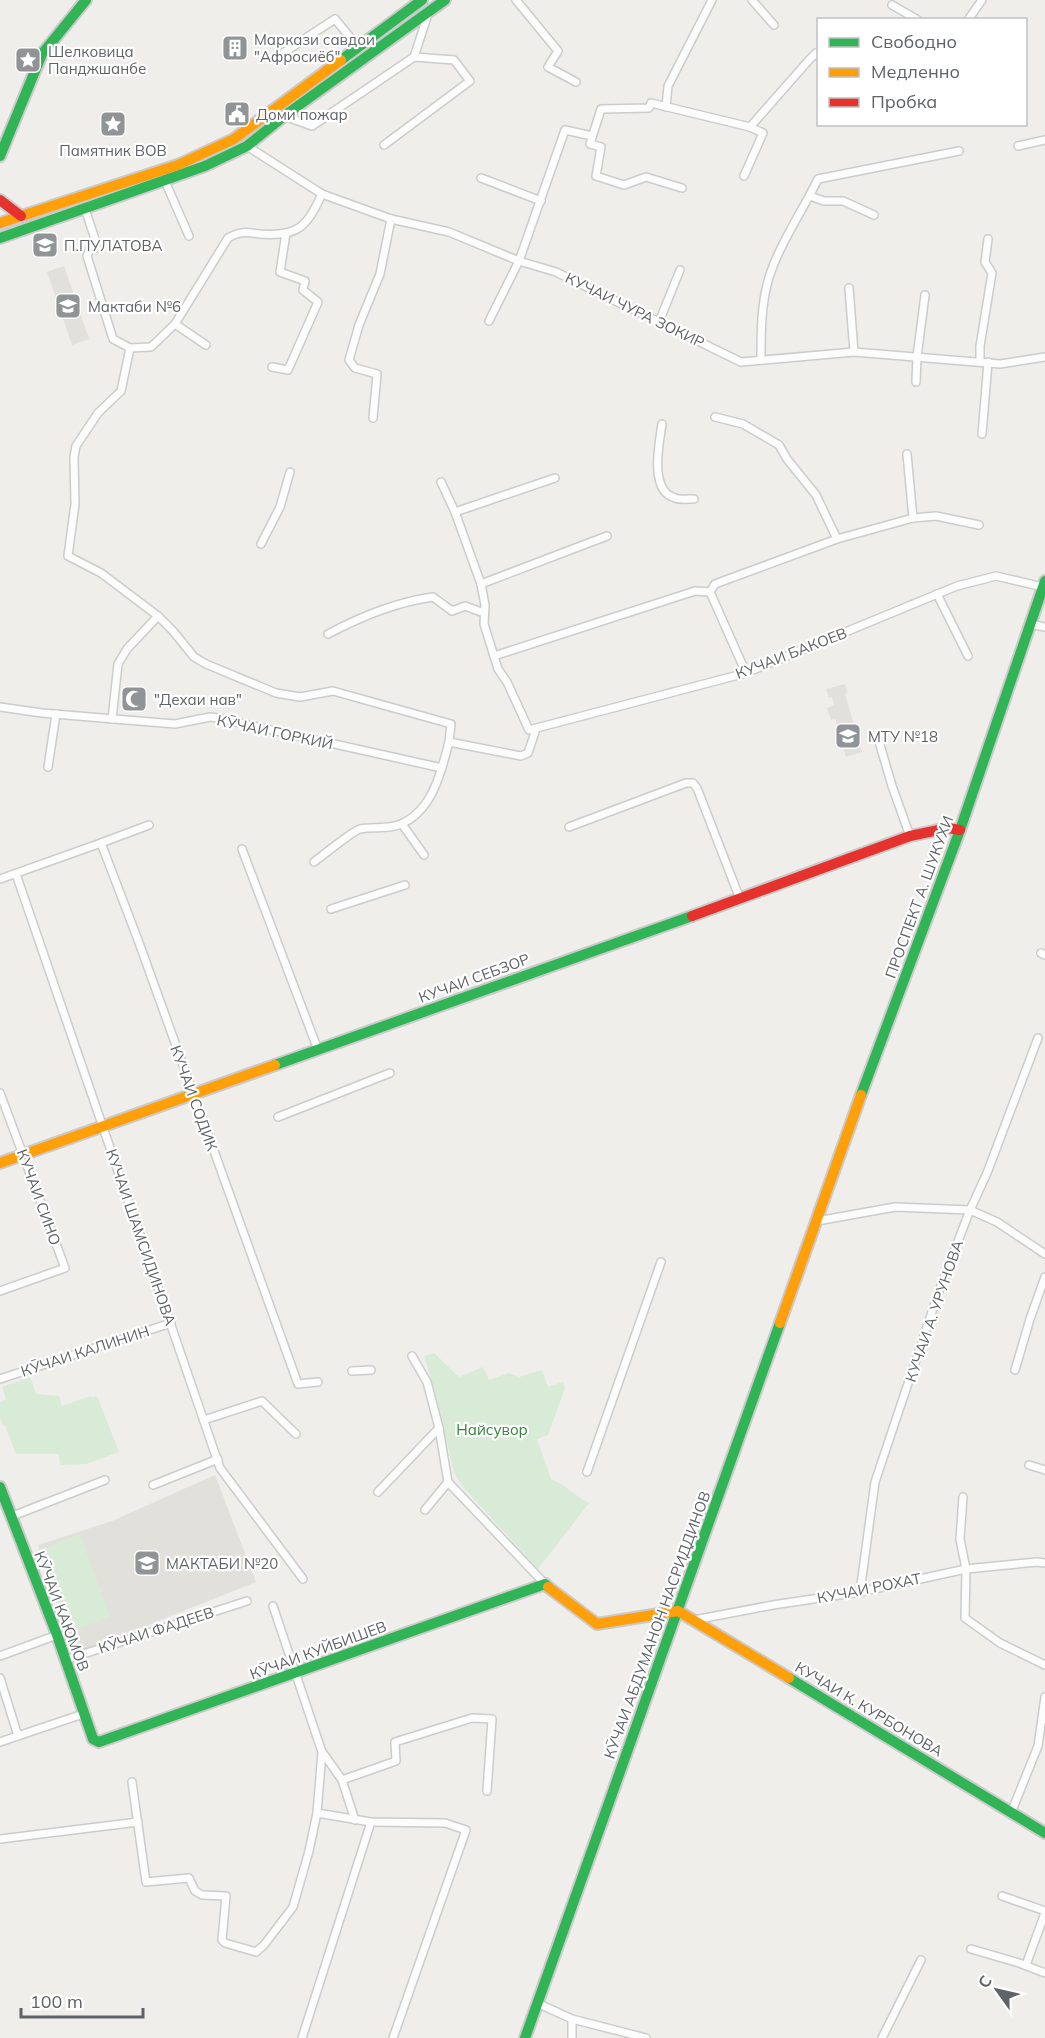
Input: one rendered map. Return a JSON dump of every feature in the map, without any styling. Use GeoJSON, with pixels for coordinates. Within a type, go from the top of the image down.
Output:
{"type":"FeatureCollection","features":[{"type":"Feature","properties":{"kind":"main road"},"geometry":{"type":"LineString","coordinates":[[0,156],[42,54],[87,0]]}},
{"type":"Feature","properties":{"kind":"main road"},"geometry":{"type":"LineString","coordinates":[[0,224],[178,165],[234,139],[422,0]]}},
{"type":"Feature","properties":{"kind":"main road"},"geometry":{"type":"LineString","coordinates":[[0,238],[165,181],[248,146],[284,116],[445,0]]}},
{"type":"Feature","properties":{"kind":"main road"},"geometry":{"type":"LineString","coordinates":[[0,200],[21,216]]}},
{"type":"Feature","properties":{"kind":"main road","name":"ПРОСПЕКТ А. ШУКУХИ"},"geometry":{"type":"LineString","coordinates":[[817,1221],[960,830],[1044,584]]}},
{"type":"Feature","properties":{"kind":"main road","name":"КУЧАИ СЕБЗОР"},"geometry":{"type":"LineString","coordinates":[[0,1163],[910,836],[948,828],[960,830]]}},
{"type":"Feature","properties":{"kind":"main road","name":"КӮЧАИ АБДУМАНОН НАСРИДДИНОВ"},"geometry":{"type":"LineString","coordinates":[[525,2038],[817,1221]]}},
{"type":"Feature","properties":{"kind":"main road","name":"КӮЧАИ КАЮМОВ"},"geometry":{"type":"LineString","coordinates":[[0,1487],[57,1635],[83,1714],[93,1739],[99,1742]]}},
{"type":"Feature","properties":{"kind":"main road"},"geometry":{"type":"LineString","coordinates":[[546,1584],[597,1624],[678,1611]]}},
{"type":"Feature","properties":{"kind":"main road","name":"КӮЧАИ КУЙБИШЕВ"},"geometry":{"type":"LineString","coordinates":[[99,1742],[297,1674],[546,1584]]}},
{"type":"Feature","properties":{"kind":"main road","name":"КУЧАИ К. КУРБОНОВА"},"geometry":{"type":"LineString","coordinates":[[678,1611],[1045,1833]]}},
{"type":"Feature","properties":{"kind":"street"},"geometry":{"type":"LineString","coordinates":[[516,0],[558,51],[548,67],[576,82]]}},
{"type":"Feature","properties":{"kind":"street"},"geometry":{"type":"LineString","coordinates":[[666,107],[668,86],[712,0]]}},
{"type":"Feature","properties":{"kind":"street"},"geometry":{"type":"LineString","coordinates":[[752,0],[774,25]]}},
{"type":"Feature","properties":{"kind":"street"},"geometry":{"type":"LineString","coordinates":[[969,18],[982,0]]}},
{"type":"Feature","properties":{"kind":"street"},"geometry":{"type":"LineString","coordinates":[[892,5],[915,18]]}},
{"type":"Feature","properties":{"kind":"street"},"geometry":{"type":"LineString","coordinates":[[414,57],[428,12]]}},
{"type":"Feature","properties":{"kind":"street"},"geometry":{"type":"LineString","coordinates":[[279,55],[335,19],[358,47]]}},
{"type":"Feature","properties":{"kind":"street"},"geometry":{"type":"LineString","coordinates":[[750,127],[817,54]]}},
{"type":"Feature","properties":{"kind":"street"},"geometry":{"type":"LineString","coordinates":[[284,116],[312,126],[414,57],[454,60],[470,81],[384,145]]}},
{"type":"Feature","properties":{"kind":"street"},"geometry":{"type":"LineString","coordinates":[[682,188],[646,177],[624,185],[596,176],[602,147],[590,144],[601,109],[648,108],[651,103],[750,127],[763,133],[744,176]]}},
{"type":"Feature","properties":{"kind":"street"},"geometry":{"type":"LineString","coordinates":[[489,321],[519,261],[565,130],[592,136]]}},
{"type":"Feature","properties":{"kind":"street"},"geometry":{"type":"LineString","coordinates":[[1018,146],[1045,140]]}},
{"type":"Feature","properties":{"kind":"street","name":"КУЧАИ ЧУРА ЗОКИР"},"geometry":{"type":"LineString","coordinates":[[248,146],[322,194],[391,219],[449,232],[519,261],[556,272],[741,362],[854,352],[1000,364],[1045,357]]}},
{"type":"Feature","properties":{"kind":"street"},"geometry":{"type":"LineString","coordinates":[[761,360],[762,318],[768,280],[818,179],[959,151]]}},
{"type":"Feature","properties":{"kind":"street"},"geometry":{"type":"LineString","coordinates":[[481,178],[541,201]]}},
{"type":"Feature","properties":{"kind":"street"},"geometry":{"type":"LineString","coordinates":[[165,181],[189,236]]}},
{"type":"Feature","properties":{"kind":"street"},"geometry":{"type":"LineString","coordinates":[[85,209],[97,245],[96,248],[90,249],[87,256],[113,339],[130,348],[151,346],[175,324],[228,238],[239,232],[272,235],[300,229],[312,215],[322,194]]}},
{"type":"Feature","properties":{"kind":"street"},"geometry":{"type":"LineString","coordinates":[[810,196],[824,201],[843,201],[874,215]]}},
{"type":"Feature","properties":{"kind":"street"},"geometry":{"type":"LineString","coordinates":[[374,418],[377,374],[355,368],[349,360],[359,325],[380,274],[391,219]]}},
{"type":"Feature","properties":{"kind":"street"},"geometry":{"type":"LineString","coordinates":[[272,367],[288,370],[318,302],[303,290],[305,281],[280,272],[286,233]]}},
{"type":"Feature","properties":{"kind":"street"},"geometry":{"type":"LineString","coordinates":[[982,434],[984,362],[980,346],[993,273],[985,262],[988,238]]}},
{"type":"Feature","properties":{"kind":"street"},"geometry":{"type":"LineString","coordinates":[[659,322],[680,270]]}},
{"type":"Feature","properties":{"kind":"street"},"geometry":{"type":"LineString","coordinates":[[849,288],[854,352]]}},
{"type":"Feature","properties":{"kind":"street"},"geometry":{"type":"LineString","coordinates":[[916,382],[925,295]]}},
{"type":"Feature","properties":{"kind":"street"},"geometry":{"type":"LineString","coordinates":[[175,324],[206,345]]}},
{"type":"Feature","properties":{"kind":"street"},"geometry":{"type":"LineString","coordinates":[[130,348],[120,391],[98,413],[76,446],[74,457],[75,504],[68,556],[102,573],[158,616],[194,657],[206,664],[276,693],[300,697],[333,691],[451,724],[449,742],[435,788],[421,808],[402,824],[378,829],[358,829],[314,862]]}},
{"type":"Feature","properties":{"kind":"street"},"geometry":{"type":"LineString","coordinates":[[715,417],[743,424],[779,445],[786,459],[816,495],[837,539]]}},
{"type":"Feature","properties":{"kind":"street"},"geometry":{"type":"LineString","coordinates":[[662,424],[658,449],[658,482],[664,492],[675,498],[694,499]]}},
{"type":"Feature","properties":{"kind":"street"},"geometry":{"type":"LineString","coordinates":[[907,454],[913,518]]}},
{"type":"Feature","properties":{"kind":"street"},"geometry":{"type":"LineString","coordinates":[[261,544],[280,507],[290,472]]}},
{"type":"Feature","properties":{"kind":"street"},"geometry":{"type":"LineString","coordinates":[[455,512],[555,478]]}},
{"type":"Feature","properties":{"kind":"street"},"geometry":{"type":"LineString","coordinates":[[441,482],[455,512],[481,584],[484,624],[498,669],[507,682],[529,730],[536,729],[528,753],[521,756],[449,742]]}},
{"type":"Feature","properties":{"kind":"street"},"geometry":{"type":"LineString","coordinates":[[710,592],[715,584],[837,539],[913,518],[936,516],[979,525]]}},
{"type":"Feature","properties":{"kind":"street"},"geometry":{"type":"LineString","coordinates":[[481,584],[606,536]]}},
{"type":"Feature","properties":{"kind":"street","name":"КУЧАИ БАКОЕВ"},"geometry":{"type":"LineString","coordinates":[[536,729],[746,673],[957,586],[996,576],[1044,584]]}},
{"type":"Feature","properties":{"kind":"street"},"geometry":{"type":"LineString","coordinates":[[494,656],[695,591],[710,592]]}},
{"type":"Feature","properties":{"kind":"street"},"geometry":{"type":"LineString","coordinates":[[710,592],[746,673]]}},
{"type":"Feature","properties":{"kind":"street"},"geometry":{"type":"LineString","coordinates":[[937,594],[968,656]]}},
{"type":"Feature","properties":{"kind":"street"},"geometry":{"type":"LineString","coordinates":[[328,634],[353,621],[413,600],[433,597],[452,611],[465,606],[484,613]]}},
{"type":"Feature","properties":{"kind":"street"},"geometry":{"type":"LineString","coordinates":[[112,719],[118,664],[127,649],[158,616]]}},
{"type":"Feature","properties":{"kind":"street"},"geometry":{"type":"LineString","coordinates":[[1030,624],[1045,627]]}},
{"type":"Feature","properties":{"kind":"street","name":"КӮЧАИ ГОРКИЙ"},"geometry":{"type":"LineString","coordinates":[[0,707],[175,724],[210,717],[218,718],[442,768]]}},
{"type":"Feature","properties":{"kind":"street"},"geometry":{"type":"LineString","coordinates":[[48,766],[56,714]]}},
{"type":"Feature","properties":{"kind":"street"},"geometry":{"type":"LineString","coordinates":[[878,738],[910,836]]}},
{"type":"Feature","properties":{"kind":"street"},"geometry":{"type":"LineString","coordinates":[[569,827],[686,783],[693,783],[697,788],[740,899]]}},
{"type":"Feature","properties":{"kind":"street"},"geometry":{"type":"LineString","coordinates":[[402,824],[424,855]]}},
{"type":"Feature","properties":{"kind":"street"},"geometry":{"type":"LineString","coordinates":[[0,879],[149,825]]}},
{"type":"Feature","properties":{"kind":"street","name":"КУЧАИ СОДИК"},"geometry":{"type":"LineString","coordinates":[[101,843],[298,1383],[318,1382]]}},
{"type":"Feature","properties":{"kind":"street"},"geometry":{"type":"LineString","coordinates":[[242,849],[318,1050]]}},
{"type":"Feature","properties":{"kind":"street","name":"КУЧАИ ШАМСИДИНОВА"},"geometry":{"type":"LineString","coordinates":[[16,874],[220,1468],[303,1579]]}},
{"type":"Feature","properties":{"kind":"street"},"geometry":{"type":"LineString","coordinates":[[331,909],[405,885]]}},
{"type":"Feature","properties":{"kind":"street","name":"КУЧАИ А. УРУНОВА"},"geometry":{"type":"LineString","coordinates":[[860,1592],[875,1482],[939,1292],[1038,1038]]}},
{"type":"Feature","properties":{"kind":"street"},"geometry":{"type":"LineString","coordinates":[[278,1117],[390,1073]]}},
{"type":"Feature","properties":{"kind":"street","name":"КУЧАИ СИНО"},"geometry":{"type":"LineString","coordinates":[[0,1093],[65,1268],[0,1291]]}},
{"type":"Feature","properties":{"kind":"street"},"geometry":{"type":"LineString","coordinates":[[817,1221],[895,1207],[970,1210],[997,1222],[1045,1254]]}},
{"type":"Feature","properties":{"kind":"street"},"geometry":{"type":"LineString","coordinates":[[587,1472],[661,1262]]}},
{"type":"Feature","properties":{"kind":"street"},"geometry":{"type":"LineString","coordinates":[[1015,1370],[1045,1277]]}},
{"type":"Feature","properties":{"kind":"street","name":"КӮЧАИ КАЛИНИН"},"geometry":{"type":"LineString","coordinates":[[0,1379],[171,1323]]}},
{"type":"Feature","properties":{"kind":"street"},"geometry":{"type":"LineString","coordinates":[[412,1356],[427,1382],[439,1428],[448,1482],[546,1584]]}},
{"type":"Feature","properties":{"kind":"street"},"geometry":{"type":"LineString","coordinates":[[352,1371],[371,1370]]}},
{"type":"Feature","properties":{"kind":"street"},"geometry":{"type":"LineString","coordinates":[[204,1420],[262,1401],[296,1434]]}},
{"type":"Feature","properties":{"kind":"street"},"geometry":{"type":"LineString","coordinates":[[378,1492],[439,1428]]}},
{"type":"Feature","properties":{"kind":"street"},"geometry":{"type":"LineString","coordinates":[[153,1485],[218,1460]]}},
{"type":"Feature","properties":{"kind":"street"},"geometry":{"type":"LineString","coordinates":[[1029,1465],[1045,1470]]}},
{"type":"Feature","properties":{"kind":"street"},"geometry":{"type":"LineString","coordinates":[[10,1517],[105,1480]]}},
{"type":"Feature","properties":{"kind":"street"},"geometry":{"type":"LineString","coordinates":[[425,1510],[448,1482]]}},
{"type":"Feature","properties":{"kind":"street"},"geometry":{"type":"LineString","coordinates":[[963,1497],[960,1539],[966,1569],[965,1618],[1000,1643],[1045,1665]]}},
{"type":"Feature","properties":{"kind":"street","name":"КУЧАИ РОХАТ"},"geometry":{"type":"LineString","coordinates":[[694,1620],[860,1592],[966,1569],[1045,1563]]}},
{"type":"Feature","properties":{"kind":"street","name":"КӮЧАИ ФАДЕЕВ"},"geometry":{"type":"LineString","coordinates":[[65,1660],[247,1601]]}},
{"type":"Feature","properties":{"kind":"street"},"geometry":{"type":"LineString","coordinates":[[273,1606],[322,1752],[342,1780],[355,1820]]}},
{"type":"Feature","properties":{"kind":"street"},"geometry":{"type":"LineString","coordinates":[[0,1656],[57,1635]]}},
{"type":"Feature","properties":{"kind":"street"},"geometry":{"type":"LineString","coordinates":[[0,1678],[18,1736]]}},
{"type":"Feature","properties":{"kind":"street"},"geometry":{"type":"LineString","coordinates":[[1011,1813],[1038,1746],[1045,1697]]}},
{"type":"Feature","properties":{"kind":"street"},"geometry":{"type":"LineString","coordinates":[[0,1742],[83,1714]]}},
{"type":"Feature","properties":{"kind":"street"},"geometry":{"type":"LineString","coordinates":[[342,1780],[396,1761],[395,1743],[472,1718],[492,1719],[487,1791]]}},
{"type":"Feature","properties":{"kind":"street"},"geometry":{"type":"LineString","coordinates":[[132,1782],[147,1882],[189,1878],[195,1891],[202,1895],[226,1896],[222,1940],[225,1943],[256,1952],[293,1907],[317,1813],[322,1752]]}},
{"type":"Feature","properties":{"kind":"street"},"geometry":{"type":"LineString","coordinates":[[317,1813],[372,1822],[445,1822],[466,1830],[393,2038]]}},
{"type":"Feature","properties":{"kind":"street"},"geometry":{"type":"LineString","coordinates":[[0,1839],[138,1822]]}},
{"type":"Feature","properties":{"kind":"street"},"geometry":{"type":"LineString","coordinates":[[302,2038],[372,1822]]}},
{"type":"Feature","properties":{"kind":"street"},"geometry":{"type":"LineString","coordinates":[[1002,1896],[1045,1912],[1026,1965]]}},
{"type":"Feature","properties":{"kind":"street"},"geometry":{"type":"LineString","coordinates":[[971,1949],[1045,1973]]}},
{"type":"Feature","properties":{"kind":"street"},"geometry":{"type":"LineString","coordinates":[[882,2038],[921,1960]]}},
{"type":"Feature","properties":{"kind":"street"},"geometry":{"type":"LineString","coordinates":[[537,2003],[572,2019],[643,2037]]}},
{"type":"Feature","properties":{"kind":"street"},"geometry":{"type":"LineString","coordinates":[[572,2019],[572,2038]]}},
{"type":"Feature","properties":{"kind":"shaded area","name":"Мактаби №6"},"geometry":{"type":"Polygon","coordinates":[[[64,266],[89,339],[72,345],[47,272],[64,266]]]}},
{"type":"Feature","properties":{"kind":"shaded area","name":"МТУ №18"},"geometry":{"type":"Polygon","coordinates":[[[845,684],[847,693],[845,694],[862,752],[846,757],[835,719],[831,720],[827,708],[834,705],[826,689],[845,684]]]}},
{"type":"Feature","properties":{"kind":"shaded area","name":"МАКТАБИ №20"},"geometry":{"type":"Polygon","coordinates":[[[215,1475],[256,1582],[75,1654],[38,1545],[112,1521],[215,1475]]]}},
{"type":"Feature","properties":{"kind":"green space","name":"Найсувор"},"geometry":{"type":"Polygon","coordinates":[[[434,1353],[459,1377],[483,1367],[489,1380],[509,1373],[519,1377],[542,1370],[548,1387],[563,1382],[565,1388],[548,1435],[537,1439],[551,1479],[589,1503],[538,1569],[464,1488],[454,1473],[424,1356],[434,1353]]]}},
{"type":"Feature","properties":{"kind":"green space"},"geometry":{"type":"Polygon","coordinates":[[[30,1377],[36,1394],[59,1396],[62,1406],[97,1396],[119,1452],[86,1464],[60,1465],[59,1454],[16,1454],[0,1418],[0,1402],[6,1399],[2,1387],[30,1377]]]}},
{"type":"Feature","properties":{"kind":"green space"},"geometry":{"type":"Polygon","coordinates":[[[80,1534],[110,1617],[75,1630],[44,1548],[80,1534]]]}},
{"type":"Feature","properties":{"kind":"traffic: fast"},"geometry":{"type":"LineString","coordinates":[[0,156],[42,54],[86,0]]}},
{"type":"Feature","properties":{"kind":"traffic: fast"},"geometry":{"type":"LineString","coordinates":[[341,60],[422,0]]}},
{"type":"Feature","properties":{"kind":"traffic: fast"},"geometry":{"type":"LineString","coordinates":[[0,238],[205,166],[247,146],[284,116],[445,0]]}},
{"type":"Feature","properties":{"kind":"traffic: fast"},"geometry":{"type":"LineString","coordinates":[[861,1095],[960,830],[1045,581]]}},
{"type":"Feature","properties":{"kind":"traffic: fast"},"geometry":{"type":"LineString","coordinates":[[275,1065],[692,916]]}},
{"type":"Feature","properties":{"kind":"traffic: fast"},"geometry":{"type":"LineString","coordinates":[[525,2038],[780,1323]]}},
{"type":"Feature","properties":{"kind":"traffic: fast"},"geometry":{"type":"LineString","coordinates":[[0,1487],[57,1635],[93,1739],[99,1742],[545,1584],[548,1587]]}},
{"type":"Feature","properties":{"kind":"traffic: fast"},"geometry":{"type":"LineString","coordinates":[[789,1678],[1045,1833]]}},
{"type":"Feature","properties":{"kind":"traffic: slow"},"geometry":{"type":"LineString","coordinates":[[0,223],[178,165],[234,139],[341,60]]}},
{"type":"Feature","properties":{"kind":"traffic: slow"},"geometry":{"type":"LineString","coordinates":[[0,1163],[275,1065]]}},
{"type":"Feature","properties":{"kind":"traffic: slow"},"geometry":{"type":"LineString","coordinates":[[780,1323],[861,1095]]}},
{"type":"Feature","properties":{"kind":"traffic: slow"},"geometry":{"type":"LineString","coordinates":[[548,1587],[597,1624],[678,1611],[789,1678]]}},
{"type":"Feature","properties":{"kind":"traffic: jam"},"geometry":{"type":"LineString","coordinates":[[0,200],[21,216]]}},
{"type":"Feature","properties":{"kind":"traffic: jam"},"geometry":{"type":"LineString","coordinates":[[692,916],[910,836],[948,828],[960,830]]}},
{"type":"Feature","properties":{"kind":"place","name":"Маркази савдои \"Афросиёб\""},"geometry":{"type":"Point","coordinates":[235,48]}},
{"type":"Feature","properties":{"kind":"place","name":"Шелковица Панджшанбе"},"geometry":{"type":"Point","coordinates":[28,60]}},
{"type":"Feature","properties":{"kind":"place","name":"Доми пожар"},"geometry":{"type":"Point","coordinates":[237,114]}},
{"type":"Feature","properties":{"kind":"place","name":"Памятник ВОВ"},"geometry":{"type":"Point","coordinates":[113,124]}},
{"type":"Feature","properties":{"kind":"place","name":"П.ПУЛАТОВА"},"geometry":{"type":"Point","coordinates":[45,245]}},
{"type":"Feature","properties":{"kind":"place","name":"Мактаби №6"},"geometry":{"type":"Point","coordinates":[68,306]}},
{"type":"Feature","properties":{"kind":"place","name":"\"Дехаи нав\""},"geometry":{"type":"Point","coordinates":[134,699]}},
{"type":"Feature","properties":{"kind":"place","name":"МТУ №18"},"geometry":{"type":"Point","coordinates":[848,736]}},
{"type":"Feature","properties":{"kind":"place","name":"МАКТАБИ №20"},"geometry":{"type":"Point","coordinates":[147,1563]}}]}
